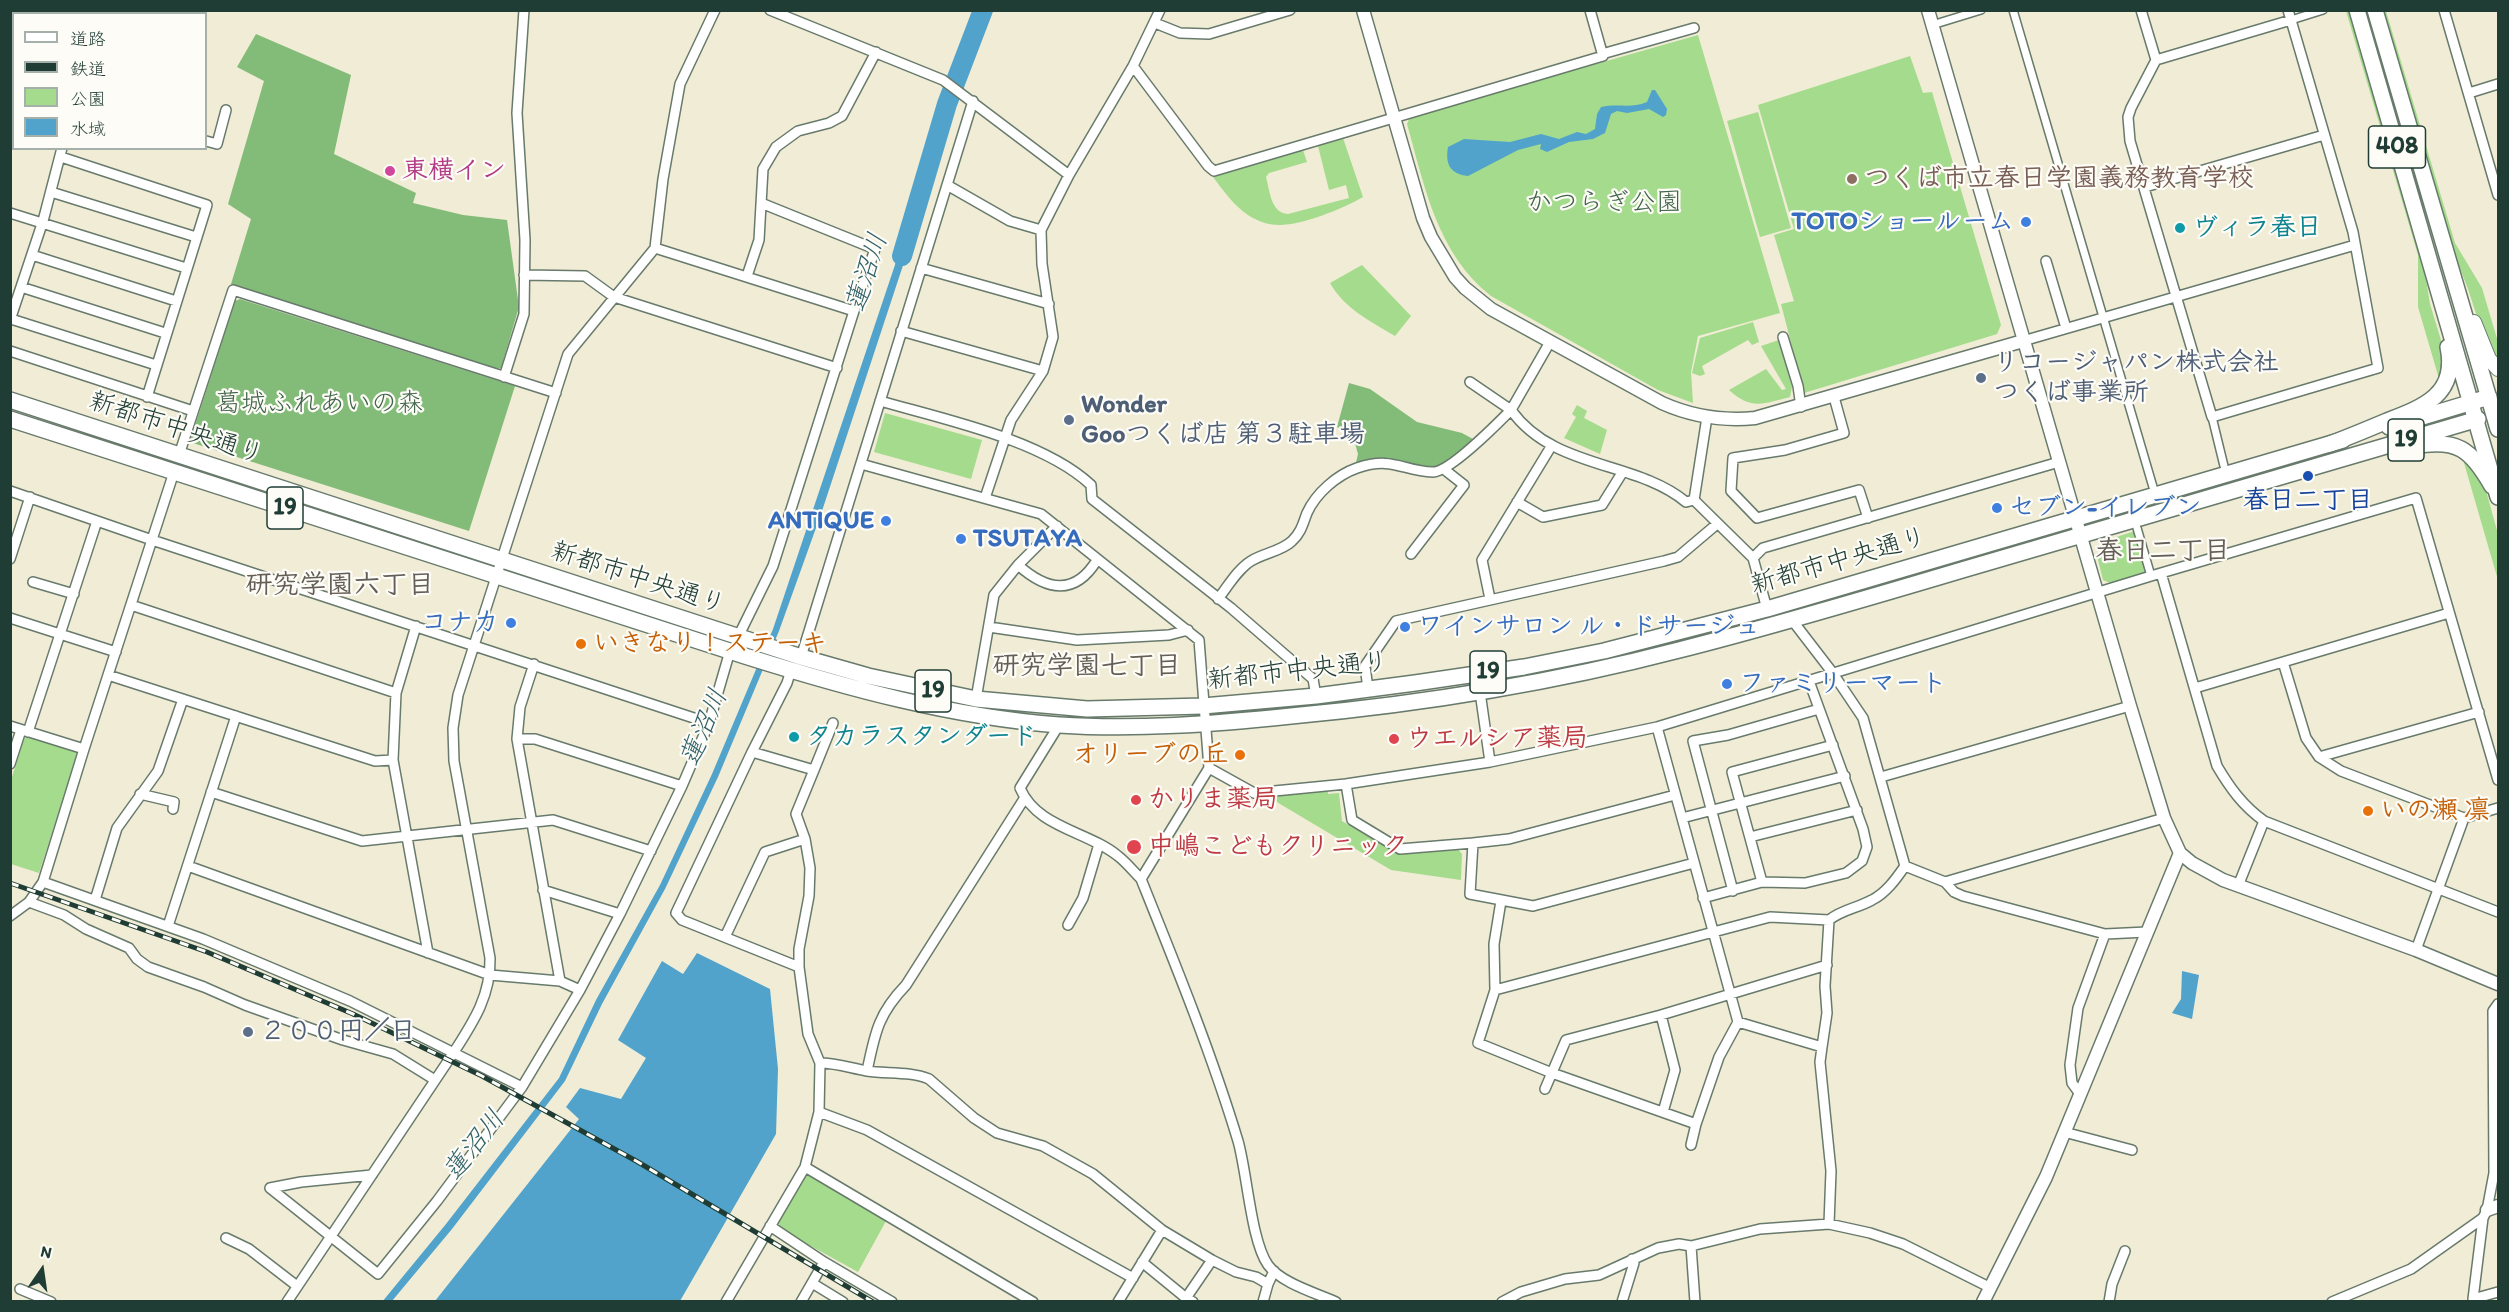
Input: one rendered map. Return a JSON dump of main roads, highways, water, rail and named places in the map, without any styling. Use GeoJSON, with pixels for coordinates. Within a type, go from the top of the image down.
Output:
{"type":"FeatureCollection","features":[{"type":"Feature","properties":{"kind":"main road","name":"408"},"geometry":{"type":"LineString","coordinates":[[2357,10],[2499,497]]}},
{"type":"Feature","properties":{"kind":"main road","name":"408"},"geometry":{"type":"LineString","coordinates":[[2375,10],[2454,280],[2494,395],[2497,418]]}},
{"type":"Feature","properties":{"kind":"main road"},"geometry":{"type":"LineString","coordinates":[[2454,280],[2466,299],[2478,336],[2490,359],[2499,369]]}},
{"type":"Feature","properties":{"kind":"main road"},"geometry":{"type":"LineString","coordinates":[[2330,444],[2419,409],[2434,399],[2444,388],[2452,362],[2436,306],[2437,283]]}},
{"type":"Feature","properties":{"kind":"main road","name":"新都市中央通り"},"geometry":{"type":"LineString","coordinates":[[10,400],[801,657],[868,676],[976,699],[1087,709],[1203,706],[1316,696],[1524,667],[1604,651],[1767,609],[2494,395]]}},
{"type":"Feature","properties":{"kind":"main road"},"geometry":{"type":"LineString","coordinates":[[2478,419],[2497,418]]}},
{"type":"Feature","properties":{"kind":"main road","name":"新都市中央通り"},"geometry":{"type":"LineString","coordinates":[[10,419],[738,654],[861,690],[971,714],[1059,725],[1129,727],[1204,724],[1346,711],[1480,692],[1673,652],[1792,620],[2478,419]]}},
{"type":"Feature","properties":{"kind":"main road"},"geometry":{"type":"LineString","coordinates":[[2334,460],[2424,444],[2447,443],[2461,448],[2472,456],[2499,497]]}},
{"type":"Feature","properties":{"kind":"water"},"geometry":{"type":"Polygon","coordinates":[[[1652,90],[1655,90],[1667,109],[1663,117],[1649,109],[1627,113],[1617,111],[1611,114],[1605,133],[1593,139],[1569,142],[1547,152],[1540,149],[1541,144],[1518,150],[1468,176],[1457,173],[1448,163],[1448,147],[1464,139],[1510,142],[1541,134],[1559,139],[1577,132],[1586,134],[1595,129],[1597,114],[1601,107],[1629,106],[1647,102],[1652,90]]]}},
{"type":"Feature","properties":{"kind":"water"},"geometry":{"type":"Polygon","coordinates":[[[907,229],[914,232],[821,514],[779,631],[718,777],[665,889],[602,1004],[565,1081],[452,1229],[392,1301],[382,1302],[446,1224],[559,1078],[596,1000],[660,885],[712,774],[773,629],[907,229]]]}},
{"type":"Feature","properties":{"kind":"water"},"geometry":{"type":"Polygon","coordinates":[[[697,953],[770,989],[778,1069],[776,1134],[680,1301],[435,1301],[579,1119],[566,1107],[580,1088],[621,1099],[646,1058],[618,1040],[662,961],[683,974],[697,953]]]}},
{"type":"Feature","properties":{"kind":"water"},"geometry":{"type":"Polygon","coordinates":[[[2182,971],[2199,975],[2192,1019],[2172,1013],[2181,999],[2182,971]]]}},
{"type":"Feature","properties":{"kind":"waterway","name":"蓮沼川"},"geometry":{"type":"LineString","coordinates":[[902,256],[947,104],[983,10]]}},
{"type":"Feature","properties":{"kind":"railway"},"geometry":{"type":"LineString","coordinates":[[10,883],[207,952],[353,1014],[482,1076],[638,1162],[873,1302]]}},
{"type":"Feature","properties":{"kind":"place","name":"東横イン"},"geometry":{"type":"Point","coordinates":[390,171]}},
{"type":"Feature","properties":{"kind":"place","name":"つくば市立春日学園義務教育学校"},"geometry":{"type":"Point","coordinates":[1852,179]}},
{"type":"Feature","properties":{"kind":"place","name":"TOTOショールーム"},"geometry":{"type":"Point","coordinates":[2026,222]}},
{"type":"Feature","properties":{"kind":"place","name":"ヴィラ春日"},"geometry":{"type":"Point","coordinates":[2180,228]}},
{"type":"Feature","properties":{"kind":"place","name":"リコージャパン株式会社 つくば事業所"},"geometry":{"type":"Point","coordinates":[1981,378]}},
{"type":"Feature","properties":{"kind":"place","name":"Wonder Gooつくば店 第３駐車場"},"geometry":{"type":"Point","coordinates":[1069,420]}},
{"type":"Feature","properties":{"kind":"place","name":"春日二丁目"},"geometry":{"type":"Point","coordinates":[2308,476]}},
{"type":"Feature","properties":{"kind":"place","name":"セブン-イレブン"},"geometry":{"type":"Point","coordinates":[1997,508]}},
{"type":"Feature","properties":{"kind":"place","name":"ANTIQUE"},"geometry":{"type":"Point","coordinates":[886,521]}},
{"type":"Feature","properties":{"kind":"place","name":"TSUTAYA"},"geometry":{"type":"Point","coordinates":[961,539]}},
{"type":"Feature","properties":{"kind":"place","name":"コナカ"},"geometry":{"type":"Point","coordinates":[511,623]}},
{"type":"Feature","properties":{"kind":"place","name":"ワインサロン ル・ドサージュ"},"geometry":{"type":"Point","coordinates":[1405,627]}},
{"type":"Feature","properties":{"kind":"place","name":"いきなり！ステーキ"},"geometry":{"type":"Point","coordinates":[581,644]}},
{"type":"Feature","properties":{"kind":"place","name":"ファミリーマート"},"geometry":{"type":"Point","coordinates":[1727,684]}},
{"type":"Feature","properties":{"kind":"place","name":"タカラスタンダード"},"geometry":{"type":"Point","coordinates":[794,737]}},
{"type":"Feature","properties":{"kind":"place","name":"ウエルシア薬局"},"geometry":{"type":"Point","coordinates":[1394,739]}},
{"type":"Feature","properties":{"kind":"place","name":"オリーブの丘"},"geometry":{"type":"Point","coordinates":[1240,755]}},
{"type":"Feature","properties":{"kind":"place","name":"かりま薬局"},"geometry":{"type":"Point","coordinates":[1136,800]}},
{"type":"Feature","properties":{"kind":"place","name":"いの瀬 凛"},"geometry":{"type":"Point","coordinates":[2368,811]}},
{"type":"Feature","properties":{"kind":"place","name":"中嶋こどもクリニック"},"geometry":{"type":"Point","coordinates":[1134,847]}},
{"type":"Feature","properties":{"kind":"place","name":"２００円／日"},"geometry":{"type":"Point","coordinates":[248,1032]}},
{"type":"Feature","properties":{"kind":"district","name":"春日二丁目"},"geometry":{"type":"Point","coordinates":[2163,552]}},
{"type":"Feature","properties":{"kind":"district","name":"研究学園六丁目"},"geometry":{"type":"Point","coordinates":[340,586]}},
{"type":"Feature","properties":{"kind":"district","name":"研究学園七丁目"},"geometry":{"type":"Point","coordinates":[1087,667]}},
{"type":"Feature","properties":{"kind":"park label","name":"かつらぎ公園"},"geometry":{"type":"Point","coordinates":[1604,203]}},
{"type":"Feature","properties":{"kind":"park label","name":"葛城ふれあいの森"},"geometry":{"type":"Point","coordinates":[319,404]}}]}
